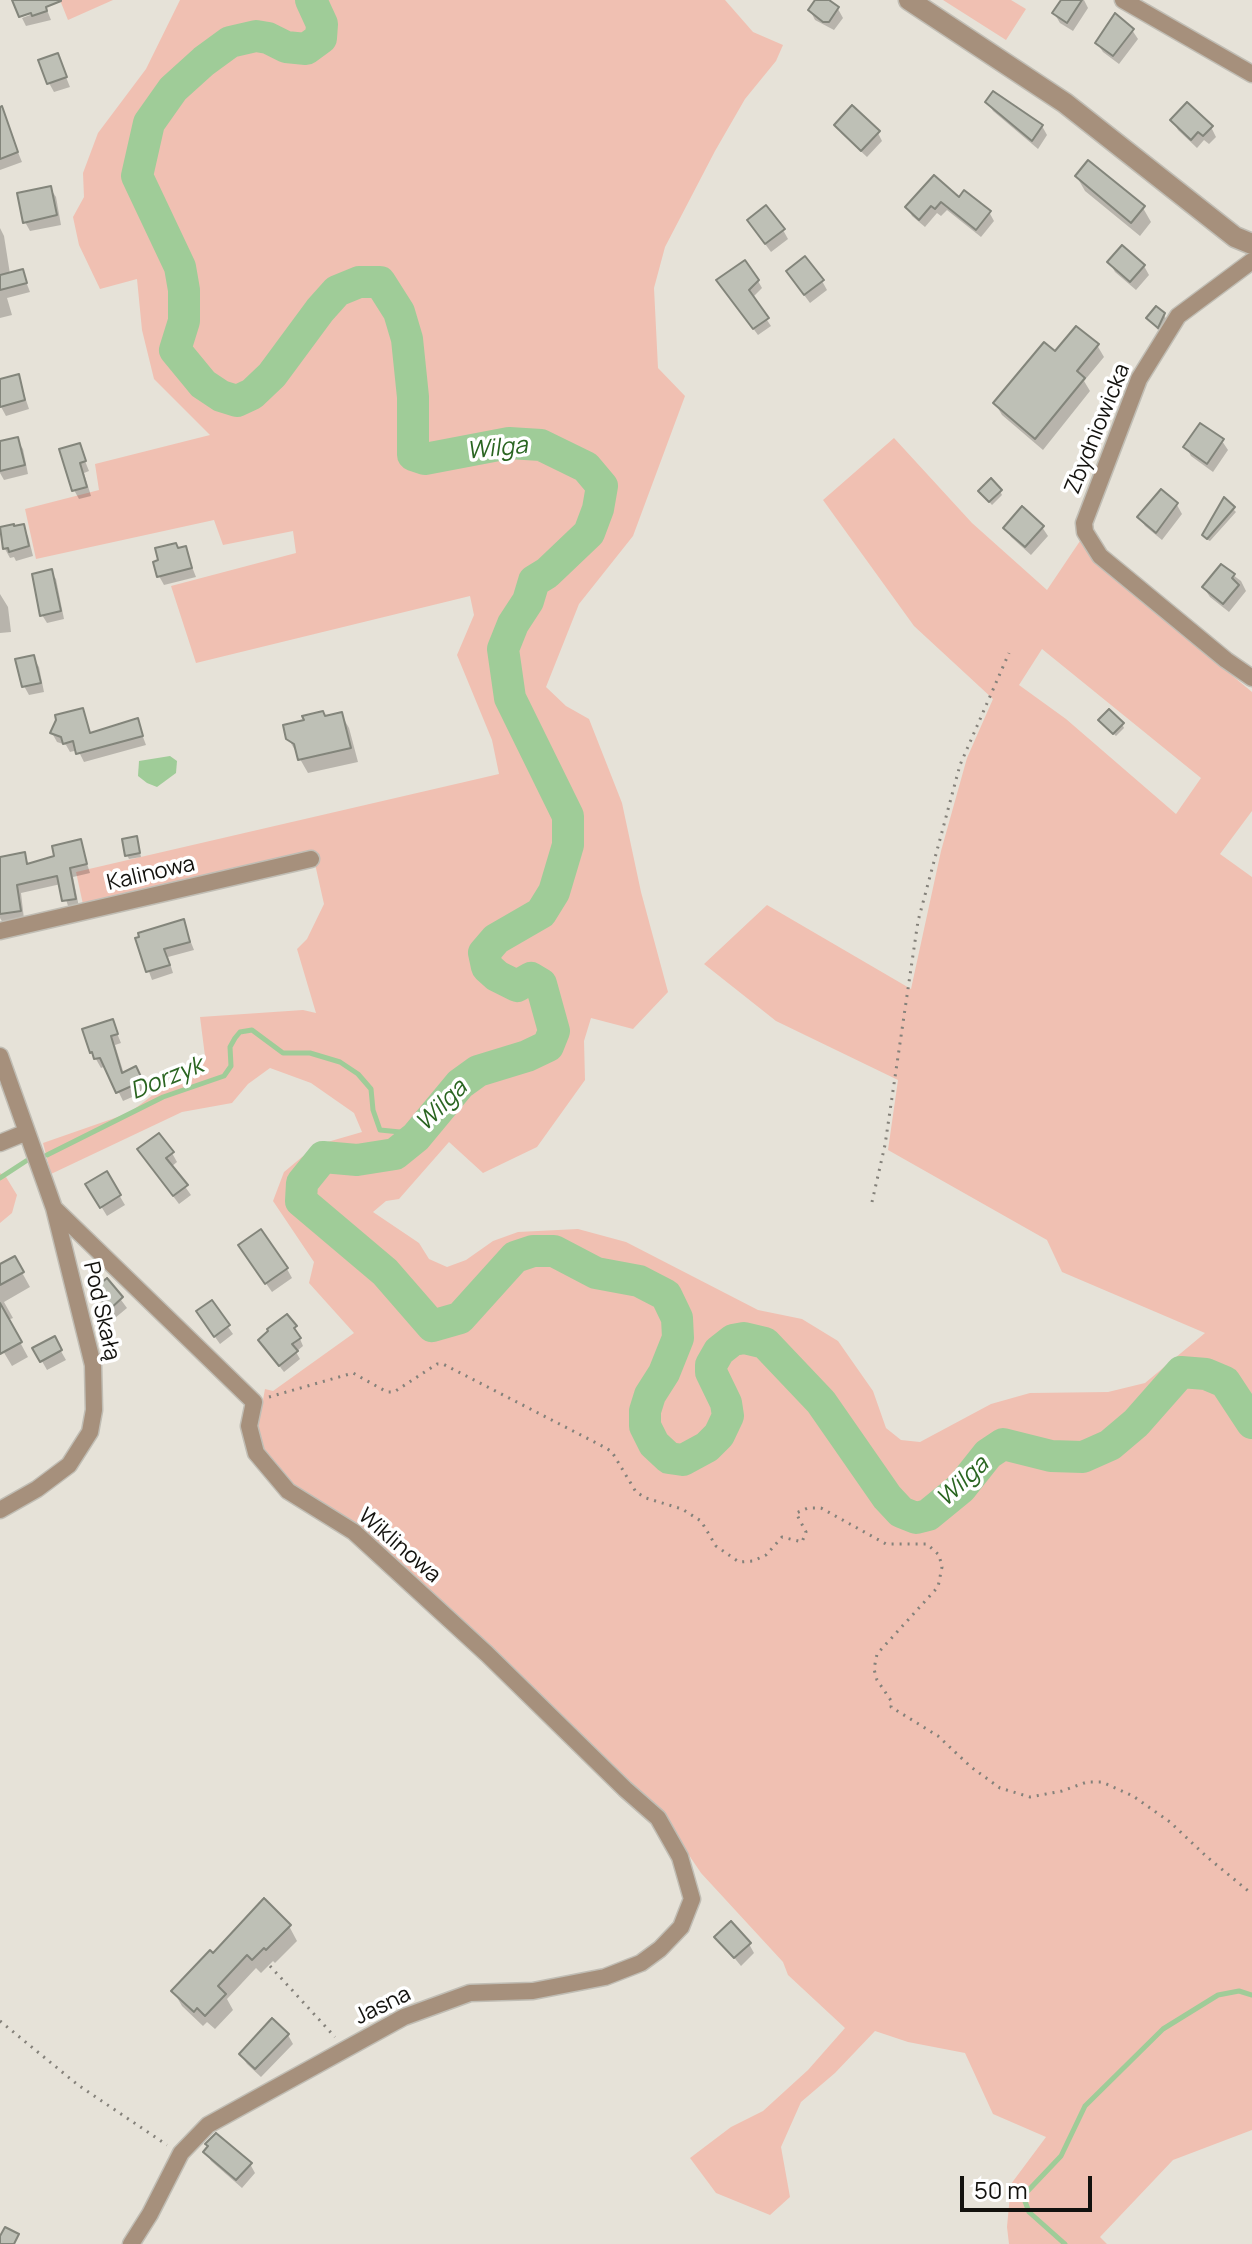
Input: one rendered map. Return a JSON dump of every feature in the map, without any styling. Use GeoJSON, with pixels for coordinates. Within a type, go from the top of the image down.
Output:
{"type":"FeatureCollection","features":[{"type":"Feature","properties":{"kind":"street"},"geometry":{"type":"LineString","coordinates":[[909,0],[1065,103],[1235,237],[1252,244]]}},
{"type":"Feature","properties":{"kind":"street"},"geometry":{"type":"LineString","coordinates":[[1123,0],[1252,74]]}},
{"type":"Feature","properties":{"kind":"street","name":"Zbydniowicka"},"geometry":{"type":"LineString","coordinates":[[1252,261],[1178,316],[1139,379],[1084,523],[1085,532],[1100,556],[1252,678]]}},
{"type":"Feature","properties":{"kind":"street","name":"Kalinowa"},"geometry":{"type":"LineString","coordinates":[[0,931],[311,859]]}},
{"type":"Feature","properties":{"kind":"street","name":"Pod Skałą"},"geometry":{"type":"LineString","coordinates":[[0,1056],[54,1208],[93,1365],[94,1410],[90,1432],[69,1465],[37,1489],[0,1510]]}},
{"type":"Feature","properties":{"kind":"street"},"geometry":{"type":"LineString","coordinates":[[0,1143],[27,1132]]}},
{"type":"Feature","properties":{"kind":"street"},"geometry":{"type":"LineString","coordinates":[[54,1208],[254,1402]]}},
{"type":"Feature","properties":{"kind":"street","name":"Wiklinowa"},"geometry":{"type":"LineString","coordinates":[[254,1402],[249,1426],[256,1453],[288,1491],[354,1532],[658,1818],[680,1857],[690,1890]]}},
{"type":"Feature","properties":{"kind":"street","name":"Jasna"},"geometry":{"type":"LineString","coordinates":[[131,2244],[181,2153],[208,2125],[404,2017],[470,1993],[533,1991],[605,1977],[641,1963],[681,1927],[692,1899],[690,1890]]}},
{"type":"Feature","properties":{"kind":"path"},"geometry":{"type":"LineString","coordinates":[[872,1202],[885,1145],[918,921],[960,765],[1009,653]]}},
{"type":"Feature","properties":{"kind":"path"},"geometry":{"type":"LineString","coordinates":[[254,1402],[353,1373],[387,1392],[394,1392],[437,1364],[443,1364],[612,1452],[636,1492],[682,1509],[701,1521],[716,1546],[739,1562],[753,1561],[766,1555],[782,1537],[802,1542],[806,1532],[796,1513],[808,1508],[821,1508],[886,1544],[927,1544],[939,1555],[942,1567],[938,1587],[877,1654],[874,1669],[877,1680],[892,1702],[891,1707],[938,1736],[971,1767],[1000,1788],[1030,1797],[1087,1782],[1102,1782],[1133,1796],[1170,1822],[1252,1894]]}},
{"type":"Feature","properties":{"kind":"path"},"geometry":{"type":"LineString","coordinates":[[270,1966],[346,2049]]}},
{"type":"Feature","properties":{"kind":"path"},"geometry":{"type":"LineString","coordinates":[[0,2021],[78,2085],[181,2153]]}},
{"type":"Feature","properties":{"kind":"shaded area"},"geometry":{"type":"Polygon","coordinates":[[[60,0],[113,0],[68,20],[60,0]]]}},
{"type":"Feature","properties":{"kind":"shaded area"},"geometry":{"type":"Polygon","coordinates":[[[180,0],[725,0],[753,32],[783,45],[776,61],[745,99],[665,247],[654,288],[658,368],[685,396],[633,536],[579,604],[546,687],[566,706],[589,719],[622,803],[641,892],[668,992],[633,1029],[591,1018],[584,1041],[585,1080],[537,1147],[483,1173],[449,1142],[399,1199],[386,1201],[373,1212],[419,1243],[429,1259],[447,1267],[466,1260],[493,1241],[518,1232],[578,1229],[626,1242],[758,1310],[802,1319],[838,1341],[873,1391],[886,1428],[901,1440],[920,1442],[991,1404],[1030,1393],[1108,1392],[1145,1383],[1205,1333],[1062,1272],[1047,1240],[888,1150],[898,1080],[776,1021],[704,964],[767,905],[911,989],[941,851],[967,758],[993,699],[914,626],[823,500],[894,438],[972,523],[1047,590],[1080,541],[1153,610],[1252,692],[1252,811],[1220,854],[1252,877],[1252,2130],[1173,2160],[1100,2237],[1107,2244],[1009,2244],[1007,2227],[1011,2184],[1046,2137],[993,2114],[965,2053],[908,2042],[875,2031],[835,2073],[801,2102],[781,2147],[790,2197],[770,2215],[716,2193],[690,2158],[731,2127],[763,2111],[808,2070],[845,2028],[788,1975],[783,1962],[701,1873],[660,1812],[502,1658],[358,1527],[290,1483],[260,1444],[255,1422],[261,1411],[265,1389],[273,1391],[354,1333],[309,1283],[314,1262],[273,1201],[284,1172],[302,1157],[324,1143],[362,1132],[354,1113],[311,1083],[270,1068],[248,1084],[232,1103],[182,1112],[51,1174],[43,1143],[129,1113],[205,1056],[200,1017],[303,1010],[316,1013],[297,949],[307,939],[324,904],[313,855],[84,909],[76,872],[499,774],[492,740],[457,655],[474,615],[470,596],[196,663],[171,586],[296,553],[293,531],[223,545],[214,520],[36,559],[25,509],[99,490],[95,464],[210,435],[154,379],[142,330],[137,279],[100,289],[79,245],[73,217],[84,197],[83,173],[98,133],[146,69],[180,0]],[[1042,649],[1019,685],[1066,719],[1176,814],[1201,778],[1042,649]]]}},
{"type":"Feature","properties":{"kind":"shaded area"},"geometry":{"type":"Polygon","coordinates":[[[943,0],[1011,0],[1026,9],[1006,40],[943,0]]]}},
{"type":"Feature","properties":{"kind":"shaded area"},"geometry":{"type":"Polygon","coordinates":[[[170,756],[177,761],[176,773],[157,787],[138,776],[139,761],[170,756]]]}},
{"type":"Feature","properties":{"kind":"shaded area"},"geometry":{"type":"Polygon","coordinates":[[[0,1173],[17,1195],[12,1213],[0,1223],[0,1173]]]}},
{"type":"Feature","properties":{"kind":"building"},"geometry":{"type":"Polygon","coordinates":[[[12,0],[61,1],[46,7],[47,11],[19,17],[12,0]]]}},
{"type":"Feature","properties":{"kind":"building"},"geometry":{"type":"Polygon","coordinates":[[[815,0],[829,0],[839,7],[829,22],[823,22],[808,10],[815,0]]]}},
{"type":"Feature","properties":{"kind":"building"},"geometry":{"type":"Polygon","coordinates":[[[1061,0],[1082,0],[1067,23],[1052,13],[1061,0]]]}},
{"type":"Feature","properties":{"kind":"building"},"geometry":{"type":"Polygon","coordinates":[[[1115,13],[1134,29],[1113,56],[1095,43],[1115,13]]]}},
{"type":"Feature","properties":{"kind":"building"},"geometry":{"type":"Polygon","coordinates":[[[58,53],[67,77],[47,84],[38,60],[58,53]]]}},
{"type":"Feature","properties":{"kind":"building"},"geometry":{"type":"Polygon","coordinates":[[[993,91],[1043,125],[1032,141],[985,102],[993,91]]]}},
{"type":"Feature","properties":{"kind":"building"},"geometry":{"type":"Polygon","coordinates":[[[1187,102],[1213,126],[1203,136],[1198,132],[1191,140],[1170,120],[1187,102]]]}},
{"type":"Feature","properties":{"kind":"building"},"geometry":{"type":"Polygon","coordinates":[[[852,105],[880,131],[861,151],[834,125],[852,105]]]}},
{"type":"Feature","properties":{"kind":"building"},"geometry":{"type":"Polygon","coordinates":[[[0,107],[18,152],[0,159],[0,107]]]}},
{"type":"Feature","properties":{"kind":"building"},"geometry":{"type":"Polygon","coordinates":[[[1088,160],[1145,206],[1131,223],[1075,176],[1088,160]]]}},
{"type":"Feature","properties":{"kind":"building"},"geometry":{"type":"Polygon","coordinates":[[[934,175],[959,197],[964,190],[991,211],[976,230],[941,202],[935,209],[931,206],[919,220],[905,207],[934,175]]]}},
{"type":"Feature","properties":{"kind":"building"},"geometry":{"type":"Polygon","coordinates":[[[51,186],[57,215],[23,223],[17,193],[51,186]]]}},
{"type":"Feature","properties":{"kind":"building"},"geometry":{"type":"Polygon","coordinates":[[[766,205],[785,229],[765,244],[747,220],[766,205]]]}},
{"type":"Feature","properties":{"kind":"building"},"geometry":{"type":"Polygon","coordinates":[[[1122,245],[1145,265],[1130,282],[1107,262],[1122,245]]]}},
{"type":"Feature","properties":{"kind":"building"},"geometry":{"type":"Polygon","coordinates":[[[805,256],[824,280],[804,295],[786,271],[805,256]]]}},
{"type":"Feature","properties":{"kind":"building"},"geometry":{"type":"Polygon","coordinates":[[[745,260],[759,280],[749,290],[769,318],[753,329],[716,280],[745,260]]]}},
{"type":"Feature","properties":{"kind":"building"},"geometry":{"type":"Polygon","coordinates":[[[23,269],[27,283],[0,290],[0,275],[23,269]]]}},
{"type":"Feature","properties":{"kind":"building"},"geometry":{"type":"Polygon","coordinates":[[[1156,306],[1165,313],[1158,328],[1146,318],[1156,306]]]}},
{"type":"Feature","properties":{"kind":"building"},"geometry":{"type":"Polygon","coordinates":[[[1076,326],[1099,344],[1077,371],[1085,378],[1035,439],[993,403],[1044,342],[1055,351],[1076,326]]]}},
{"type":"Feature","properties":{"kind":"building"},"geometry":{"type":"Polygon","coordinates":[[[19,374],[25,400],[0,407],[0,379],[19,374]]]}},
{"type":"Feature","properties":{"kind":"building"},"geometry":{"type":"Polygon","coordinates":[[[1200,423],[1224,439],[1207,464],[1183,447],[1200,423]]]}},
{"type":"Feature","properties":{"kind":"building"},"geometry":{"type":"Polygon","coordinates":[[[18,437],[25,465],[0,471],[0,441],[18,437]]]}},
{"type":"Feature","properties":{"kind":"building"},"geometry":{"type":"Polygon","coordinates":[[[80,443],[86,461],[80,463],[87,487],[72,491],[59,449],[80,443]]]}},
{"type":"Feature","properties":{"kind":"building"},"geometry":{"type":"Polygon","coordinates":[[[991,478],[1002,490],[989,502],[978,491],[991,478]]]}},
{"type":"Feature","properties":{"kind":"building"},"geometry":{"type":"Polygon","coordinates":[[[1161,489],[1178,503],[1156,533],[1137,517],[1161,489]]]}},
{"type":"Feature","properties":{"kind":"building"},"geometry":{"type":"Polygon","coordinates":[[[1224,497],[1235,507],[1207,539],[1202,535],[1224,497]]]}},
{"type":"Feature","properties":{"kind":"building"},"geometry":{"type":"Polygon","coordinates":[[[1022,506],[1044,526],[1025,547],[1003,528],[1022,506]]]}},
{"type":"Feature","properties":{"kind":"building"},"geometry":{"type":"Polygon","coordinates":[[[24,524],[29,546],[9,552],[8,548],[3,549],[0,527],[24,524]]]}},
{"type":"Feature","properties":{"kind":"building"},"geometry":{"type":"Polygon","coordinates":[[[176,543],[178,548],[186,546],[192,568],[157,577],[153,562],[158,560],[155,548],[176,543]]]}},
{"type":"Feature","properties":{"kind":"building"},"geometry":{"type":"Polygon","coordinates":[[[1221,564],[1235,574],[1232,578],[1239,585],[1223,604],[1202,587],[1221,564]]]}},
{"type":"Feature","properties":{"kind":"building"},"geometry":{"type":"Polygon","coordinates":[[[52,569],[61,611],[40,616],[32,574],[52,569]]]}},
{"type":"Feature","properties":{"kind":"building"},"geometry":{"type":"Polygon","coordinates":[[[34,655],[41,683],[22,687],[15,659],[34,655]]]}},
{"type":"Feature","properties":{"kind":"building"},"geometry":{"type":"Polygon","coordinates":[[[83,708],[90,733],[138,718],[143,736],[76,754],[73,741],[63,744],[61,737],[50,733],[55,715],[83,708]]]}},
{"type":"Feature","properties":{"kind":"building"},"geometry":{"type":"Polygon","coordinates":[[[1109,709],[1124,723],[1113,734],[1098,720],[1109,709]]]}},
{"type":"Feature","properties":{"kind":"building"},"geometry":{"type":"Polygon","coordinates":[[[323,711],[325,716],[342,712],[351,748],[298,760],[294,744],[286,739],[283,725],[323,711]]]}},
{"type":"Feature","properties":{"kind":"building"},"geometry":{"type":"Polygon","coordinates":[[[137,836],[140,853],[125,856],[122,839],[137,836]]]}},
{"type":"Feature","properties":{"kind":"building"},"geometry":{"type":"Polygon","coordinates":[[[81,839],[87,864],[70,868],[76,899],[62,901],[57,876],[17,885],[21,911],[0,914],[0,857],[25,852],[27,864],[54,856],[52,846],[81,839]]]}},
{"type":"Feature","properties":{"kind":"building"},"geometry":{"type":"Polygon","coordinates":[[[184,919],[190,942],[164,949],[170,965],[146,972],[135,938],[139,937],[138,933],[184,919]]]}},
{"type":"Feature","properties":{"kind":"building"},"geometry":{"type":"Polygon","coordinates":[[[113,1019],[118,1034],[111,1036],[122,1073],[136,1066],[143,1081],[116,1093],[100,1058],[94,1059],[90,1053],[82,1029],[113,1019]]]}},
{"type":"Feature","properties":{"kind":"building"},"geometry":{"type":"Polygon","coordinates":[[[159,1133],[174,1152],[166,1158],[188,1185],[173,1196],[137,1149],[159,1133]]]}},
{"type":"Feature","properties":{"kind":"building"},"geometry":{"type":"Polygon","coordinates":[[[107,1171],[121,1195],[100,1208],[85,1184],[107,1171]]]}},
{"type":"Feature","properties":{"kind":"building"},"geometry":{"type":"Polygon","coordinates":[[[261,1229],[288,1268],[265,1284],[238,1245],[261,1229]]]}},
{"type":"Feature","properties":{"kind":"building"},"geometry":{"type":"Polygon","coordinates":[[[15,1256],[24,1272],[0,1285],[0,1264],[15,1256]]]}},
{"type":"Feature","properties":{"kind":"building"},"geometry":{"type":"Polygon","coordinates":[[[107,1278],[123,1297],[109,1310],[93,1290],[107,1278]]]}},
{"type":"Feature","properties":{"kind":"building"},"geometry":{"type":"Polygon","coordinates":[[[212,1300],[230,1325],[214,1337],[196,1311],[212,1300]]]}},
{"type":"Feature","properties":{"kind":"building"},"geometry":{"type":"Polygon","coordinates":[[[0,1303],[22,1342],[0,1354],[0,1303]]]}},
{"type":"Feature","properties":{"kind":"building"},"geometry":{"type":"Polygon","coordinates":[[[287,1314],[297,1326],[294,1328],[301,1338],[292,1344],[298,1351],[279,1366],[258,1340],[287,1314]]]}},
{"type":"Feature","properties":{"kind":"building"},"geometry":{"type":"Polygon","coordinates":[[[55,1336],[62,1350],[40,1362],[32,1348],[55,1336]]]}},
{"type":"Feature","properties":{"kind":"building"},"geometry":{"type":"Polygon","coordinates":[[[264,1898],[291,1925],[252,1960],[247,1955],[218,1986],[226,1994],[205,2016],[197,2008],[194,2012],[171,1991],[210,1950],[213,1953],[264,1898]]]}},
{"type":"Feature","properties":{"kind":"building"},"geometry":{"type":"Polygon","coordinates":[[[731,1921],[751,1943],[734,1958],[714,1937],[731,1921]]]}},
{"type":"Feature","properties":{"kind":"building"},"geometry":{"type":"Polygon","coordinates":[[[272,2018],[289,2034],[255,2069],[239,2054],[272,2018]]]}},
{"type":"Feature","properties":{"kind":"building"},"geometry":{"type":"Polygon","coordinates":[[[216,2133],[252,2163],[236,2180],[203,2152],[208,2146],[205,2144],[216,2133]]]}},
{"type":"Feature","properties":{"kind":"building"},"geometry":{"type":"Polygon","coordinates":[[[5,2227],[19,2234],[14,2244],[0,2244],[5,2227]]]}},
{"type":"Feature","properties":{"kind":"waterway","name":"Wilga"},"geometry":{"type":"LineString","coordinates":[[311,0],[322,24],[321,38],[306,49],[286,47],[256,36],[230,42],[173,89],[149,123],[137,176],[180,267],[184,321],[175,350],[203,384],[221,396],[237,401],[252,394],[272,375],[337,291],[359,282],[380,282],[399,312],[407,339],[413,397],[413,455],[425,459],[509,443],[541,445],[586,467],[602,486],[589,533],[547,573],[534,581],[528,601],[513,624],[503,649],[510,698],[568,816],[568,845],[554,892],[541,913],[496,939],[484,953],[487,967],[497,976],[517,986],[531,978],[541,984],[554,1031],[548,1046],[478,1071],[460,1084],[416,1137],[395,1154],[357,1160],[323,1157],[302,1183],[301,1201],[385,1272],[432,1326],[460,1318],[515,1257],[533,1251],[554,1251],[596,1273],[639,1281],[666,1295],[677,1318],[678,1338],[664,1373],[650,1395],[645,1426],[654,1444],[669,1458],[683,1460],[707,1447],[719,1435],[728,1416],[726,1403],[711,1372],[711,1365],[719,1351],[733,1340],[744,1338],[765,1343],[821,1402],[887,1497],[901,1512],[916,1518],[928,1515],[961,1488],[988,1454],[1003,1444],[1051,1456],[1083,1457],[1110,1445],[1136,1423],[1181,1372],[1206,1374],[1225,1382],[1252,1423]]}},
{"type":"Feature","properties":{"kind":"waterway","name":"Dorzyk"},"geometry":{"type":"LineString","coordinates":[[47,1155],[163,1097],[224,1076],[231,1066],[230,1047],[235,1038],[240,1032],[252,1030],[283,1053],[310,1053],[340,1062],[358,1074],[371,1089],[373,1110],[380,1130],[416,1137]]}},
{"type":"Feature","properties":{"kind":"waterway","name":"Dorzyk"},"geometry":{"type":"LineString","coordinates":[[0,1178],[26,1161]]}},
{"type":"Feature","properties":{"kind":"waterway"},"geometry":{"type":"LineString","coordinates":[[1065,2244],[1029,2212],[1023,2196],[1061,2156],[1085,2106],[1163,2029],[1218,1995],[1239,1991],[1252,1995]]}}]}
